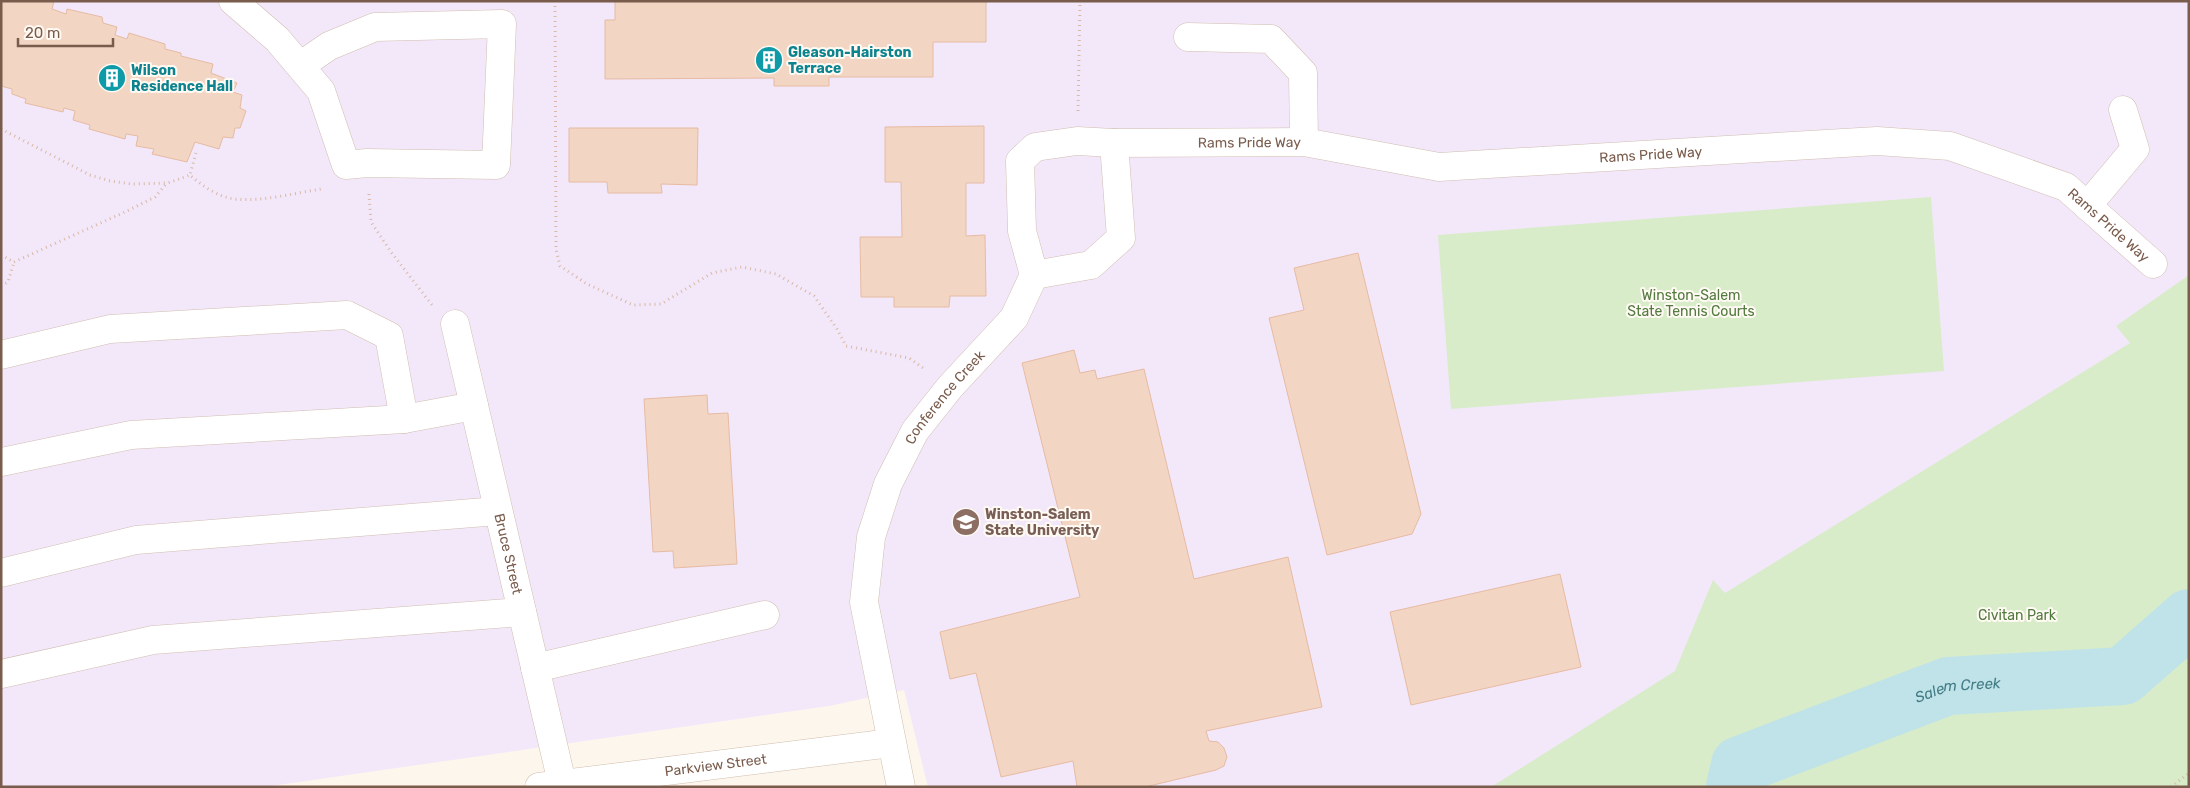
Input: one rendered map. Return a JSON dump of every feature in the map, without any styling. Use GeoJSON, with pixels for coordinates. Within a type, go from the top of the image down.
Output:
{"type":"FeatureCollection","features":[{"type":"Feature","properties":{"kind":"street"},"geometry":{"type":"LineString","coordinates":[[233,1],[277,39],[321,91],[346,165],[367,163],[496,164],[502,24],[375,27],[329,46],[300,66]]}},
{"type":"Feature","properties":{"kind":"street"},"geometry":{"type":"LineString","coordinates":[[1188,37],[1271,39],[1303,73],[1304,142]]}},
{"type":"Feature","properties":{"kind":"street"},"geometry":{"type":"LineString","coordinates":[[2087,206],[2136,149],[2123,110]]}},
{"type":"Feature","properties":{"kind":"street"},"geometry":{"type":"LineString","coordinates":[[1077,141],[1114,143],[1120,238],[1091,265],[1034,275],[1022,231],[1020,161],[1035,147],[1077,141]]}},
{"type":"Feature","properties":{"kind":"street","name":"Rams Pride Way"},"geometry":{"type":"LineString","coordinates":[[1114,143],[1304,142],[1439,167],[1877,141],[1950,146],[2066,187],[2154,264]]}},
{"type":"Feature","properties":{"kind":"street","name":"Conference Creek"},"geometry":{"type":"LineString","coordinates":[[900,787],[864,602],[872,538],[888,484],[915,431],[950,387],[1014,318],[1034,275]]}},
{"type":"Feature","properties":{"kind":"street"},"geometry":{"type":"LineString","coordinates":[[1,355],[110,329],[348,315],[389,336],[404,419]]}},
{"type":"Feature","properties":{"kind":"street","name":"Bruce Street"},"geometry":{"type":"LineString","coordinates":[[455,324],[535,668],[550,785]]}},
{"type":"Feature","properties":{"kind":"street"},"geometry":{"type":"LineString","coordinates":[[1,462],[131,435],[404,419],[474,406]]}},
{"type":"Feature","properties":{"kind":"street"},"geometry":{"type":"LineString","coordinates":[[1,573],[136,540],[498,511]]}},
{"type":"Feature","properties":{"kind":"street"},"geometry":{"type":"LineString","coordinates":[[1,674],[153,640],[522,612]]}},
{"type":"Feature","properties":{"kind":"street"},"geometry":{"type":"LineString","coordinates":[[535,668],[766,615]]}},
{"type":"Feature","properties":{"kind":"street","name":"Parkview Street"},"geometry":{"type":"LineString","coordinates":[[550,785],[891,743]]}},
{"type":"Feature","properties":{"kind":"path"},"geometry":{"type":"LineString","coordinates":[[555,1],[556,249],[560,266],[587,284],[633,305],[661,304],[712,274],[742,267],[776,274],[814,296],[838,329],[846,346],[909,358],[950,387]]}},
{"type":"Feature","properties":{"kind":"path"},"geometry":{"type":"LineString","coordinates":[[1077,141],[1080,1]]}},
{"type":"Feature","properties":{"kind":"path"},"geometry":{"type":"LineString","coordinates":[[1,129],[90,175],[110,180],[132,184],[168,183],[190,175]]}},
{"type":"Feature","properties":{"kind":"path"},"geometry":{"type":"LineString","coordinates":[[190,175],[196,153]]}},
{"type":"Feature","properties":{"kind":"path"},"geometry":{"type":"LineString","coordinates":[[367,163],[371,222],[391,252],[437,311],[455,324]]}},
{"type":"Feature","properties":{"kind":"path"},"geometry":{"type":"LineString","coordinates":[[190,175],[200,184],[232,199],[263,198],[322,190]]}},
{"type":"Feature","properties":{"kind":"path"},"geometry":{"type":"LineString","coordinates":[[1,286],[8,282],[14,262],[155,197],[168,183]]}},
{"type":"Feature","properties":{"kind":"path"},"geometry":{"type":"LineString","coordinates":[[1,255],[14,262]]}},
{"type":"Feature","properties":{"kind":"path"},"geometry":{"type":"LineString","coordinates":[[2171,787],[2189,773]]}},
{"type":"Feature","properties":{"kind":"shaded area","name":"Winston-Salem State University"},"geometry":{"type":"Polygon","coordinates":[[[1,1],[2189,1],[2189,355],[1505,787],[928,787],[904,690],[829,706],[264,787],[1,787],[1,1]]]}},
{"type":"Feature","properties":{"kind":"green space","name":"Winston-Salem State Tennis Courts"},"geometry":{"type":"Polygon","coordinates":[[[1931,197],[1944,371],[1451,409],[1438,235],[1931,197]]]}},
{"type":"Feature","properties":{"kind":"green space","name":"Civitan Park"},"geometry":{"type":"Polygon","coordinates":[[[2189,275],[2189,787],[1491,787],[1675,671],[1713,580],[1725,593],[2130,343],[2116,326],[2189,275]]]}},
{"type":"Feature","properties":{"kind":"building","name":"Wilson Residence Hall"},"geometry":{"type":"Polygon","coordinates":[[[1,1],[54,1],[52,9],[66,14],[67,9],[102,17],[103,23],[117,27],[115,35],[127,39],[129,33],[165,44],[165,49],[181,53],[181,56],[213,64],[211,73],[237,83],[233,92],[242,95],[240,108],[246,111],[240,128],[235,128],[233,138],[223,137],[219,149],[195,142],[187,162],[152,154],[154,149],[136,146],[138,136],[126,134],[125,139],[89,129],[90,125],[73,120],[75,111],[64,108],[63,112],[25,103],[26,99],[12,94],[12,89],[1,86],[1,1]]]}},
{"type":"Feature","properties":{"kind":"building","name":"Gleason-Hairston Terrace"},"geometry":{"type":"Polygon","coordinates":[[[615,1],[986,1],[986,42],[933,42],[933,77],[829,77],[829,86],[774,86],[774,78],[605,79],[605,20],[615,20],[615,1]]]}},
{"type":"Feature","properties":{"kind":"building"},"geometry":{"type":"Polygon","coordinates":[[[984,126],[984,183],[966,183],[966,236],[985,235],[986,296],[950,296],[949,307],[894,307],[894,297],[861,297],[860,237],[902,237],[901,182],[885,182],[885,127],[984,126]]]}},
{"type":"Feature","properties":{"kind":"building"},"geometry":{"type":"Polygon","coordinates":[[[569,128],[698,128],[697,185],[661,184],[662,193],[608,193],[607,182],[569,182],[569,128]]]}},
{"type":"Feature","properties":{"kind":"building"},"geometry":{"type":"Polygon","coordinates":[[[1358,253],[1421,514],[1412,534],[1327,555],[1269,318],[1304,310],[1294,268],[1358,253]]]}},
{"type":"Feature","properties":{"kind":"building"},"geometry":{"type":"Polygon","coordinates":[[[1074,350],[1080,373],[1095,370],[1097,379],[1144,369],[1194,579],[1288,557],[1322,707],[1206,731],[1209,741],[1218,742],[1224,748],[1227,757],[1224,766],[1216,770],[1145,787],[1077,787],[1073,761],[1001,777],[976,673],[950,679],[940,632],[1080,597],[1022,363],[1074,350]]]}},
{"type":"Feature","properties":{"kind":"building"},"geometry":{"type":"Polygon","coordinates":[[[707,395],[708,414],[728,413],[737,564],[674,568],[673,551],[653,552],[644,399],[707,395]]]}},
{"type":"Feature","properties":{"kind":"building"},"geometry":{"type":"Polygon","coordinates":[[[1560,574],[1581,667],[1411,705],[1390,612],[1560,574]]]}},
{"type":"Feature","properties":{"kind":"waterway","name":"Salem Creek"},"geometry":{"type":"LineString","coordinates":[[1735,787],[1740,765],[1948,686],[2123,676],[2189,618]]}},
{"type":"Feature","properties":{"kind":"place","name":"Gleason-Hairston Terrace"},"geometry":{"type":"Point","coordinates":[769,60]}},
{"type":"Feature","properties":{"kind":"place","name":"Wilson Residence Hall"},"geometry":{"type":"Point","coordinates":[112,78]}},
{"type":"Feature","properties":{"kind":"place","name":"Winston-Salem State University"},"geometry":{"type":"Point","coordinates":[966,522]}}]}
